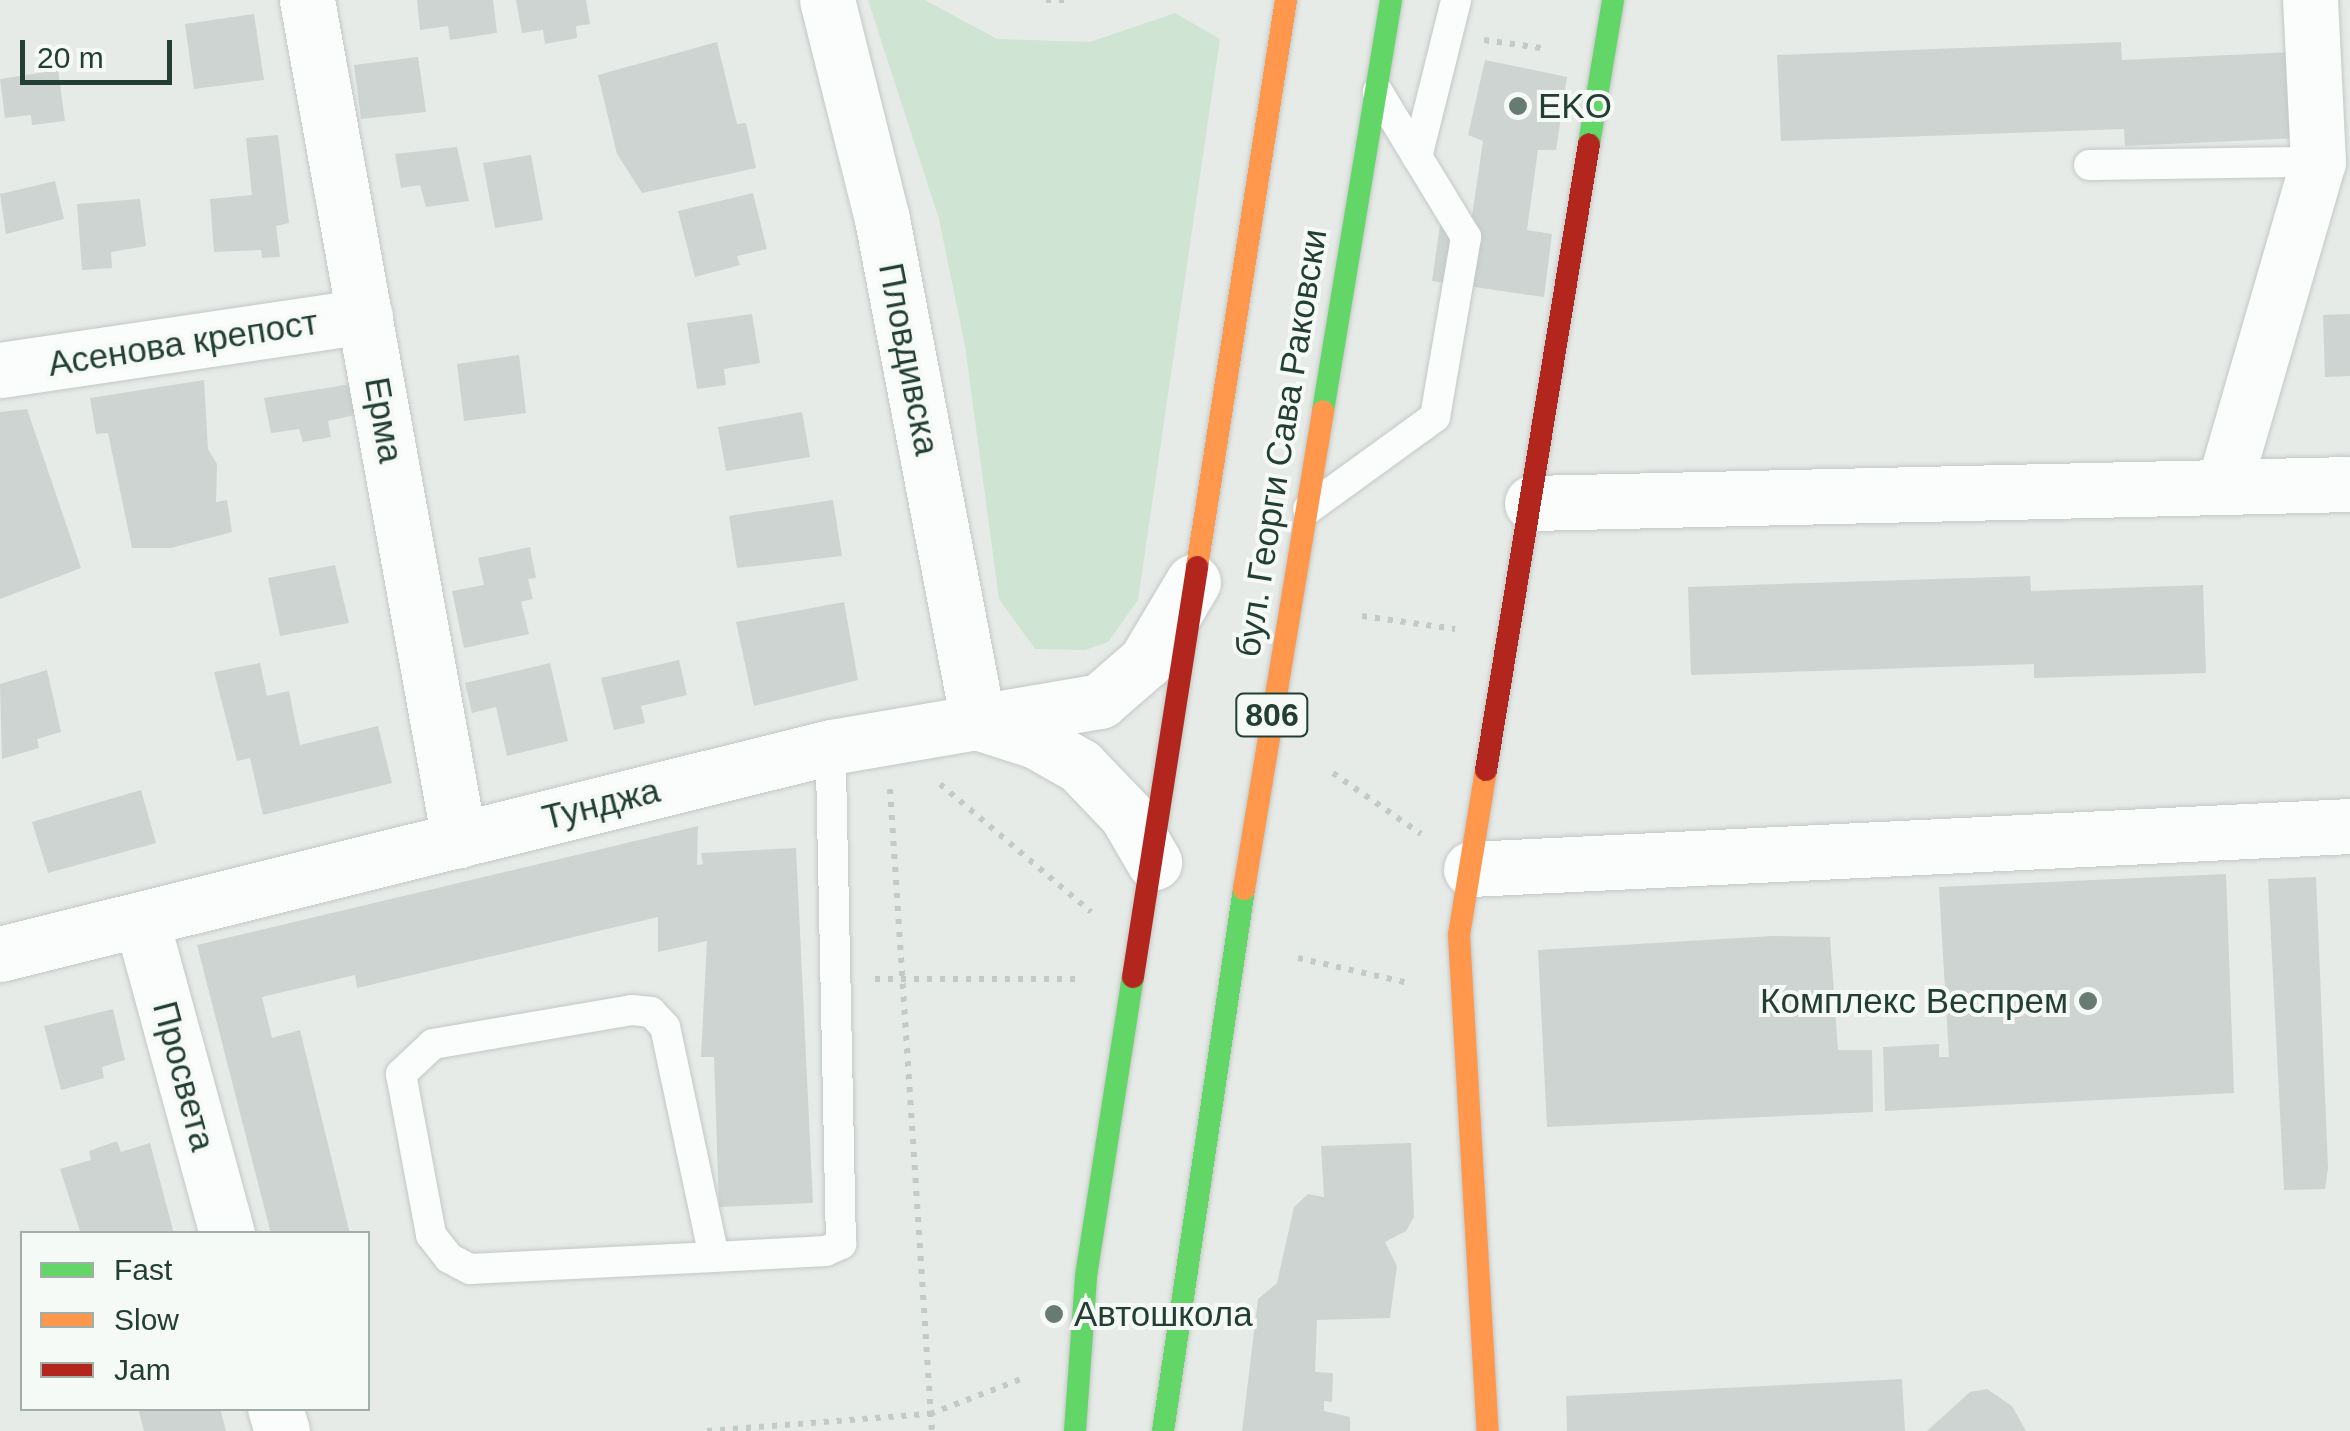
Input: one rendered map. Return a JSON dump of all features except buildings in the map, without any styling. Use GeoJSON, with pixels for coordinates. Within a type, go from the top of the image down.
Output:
{"type":"FeatureCollection","features":[{"type":"Feature","properties":{"kind":"main road","name":"бул. Георги Сава Раковски"},"geometry":{"type":"LineString","coordinates":[[1075,1431],[1086,1276],[1154,862],[1193,582],[1286,0]]}},
{"type":"Feature","properties":{"kind":"main road","name":"бул. Георги Сава Раковски"},"geometry":{"type":"LineString","coordinates":[[1163,1431],[1305,510],[1391,0]]}},
{"type":"Feature","properties":{"kind":"main road"},"geometry":{"type":"LineString","coordinates":[[1488,1431],[1460,934],[1613,0]]}},
{"type":"Feature","properties":{"kind":"street","name":"Ерма"},"geometry":{"type":"LineString","coordinates":[[307,0],[459,840]]}},
{"type":"Feature","properties":{"kind":"street","name":"Пловдивска"},"geometry":{"type":"LineString","coordinates":[[827,0],[882,219],[978,722]]}},
{"type":"Feature","properties":{"kind":"street"},"geometry":{"type":"LineString","coordinates":[[2224,485],[2318,162],[2310,0]]}},
{"type":"Feature","properties":{"kind":"street","name":"Асенова крепост"},"geometry":{"type":"LineString","coordinates":[[0,370],[365,316]]}},
{"type":"Feature","properties":{"kind":"street"},"geometry":{"type":"LineString","coordinates":[[1532,504],[2350,484]]}},
{"type":"Feature","properties":{"kind":"street"},"geometry":{"type":"LineString","coordinates":[[978,722],[1100,702],[1146,660],[1193,582]]}},
{"type":"Feature","properties":{"kind":"street","name":"Тунджа"},"geometry":{"type":"LineString","coordinates":[[0,954],[831,747],[978,722],[1036,741],[1080,766],[1126,814],[1154,862]]}},
{"type":"Feature","properties":{"kind":"street"},"geometry":{"type":"LineString","coordinates":[[1471,869],[2350,826]]}},
{"type":"Feature","properties":{"kind":"street","name":"Просвета"},"geometry":{"type":"LineString","coordinates":[[141,919],[227,1231]]}},
{"type":"Feature","properties":{"kind":"lane"},"geometry":{"type":"LineString","coordinates":[[1417,157],[1456,0]]}},
{"type":"Feature","properties":{"kind":"lane"},"geometry":{"type":"LineString","coordinates":[[1305,510],[1435,417],[1466,237],[1376,88]]}},
{"type":"Feature","properties":{"kind":"lane"},"geometry":{"type":"LineString","coordinates":[[2089,165],[2318,162]]}},
{"type":"Feature","properties":{"kind":"lane"},"geometry":{"type":"LineString","coordinates":[[714,1257],[665,1027],[650,1012],[632,1010],[433,1044],[401,1074],[431,1235],[449,1258],[470,1269],[714,1257],[826,1251],[840,1244],[831,747]]}},
{"type":"Feature","properties":{"kind":"path"},"geometry":{"type":"LineString","coordinates":[[1046,0],[1067,0]]}},
{"type":"Feature","properties":{"kind":"path"},"geometry":{"type":"LineString","coordinates":[[1448,35],[1541,48]]}},
{"type":"Feature","properties":{"kind":"path"},"geometry":{"type":"LineString","coordinates":[[1362,616],[1508,636]]}},
{"type":"Feature","properties":{"kind":"path"},"geometry":{"type":"LineString","coordinates":[[886,737],[1106,925]]}},
{"type":"Feature","properties":{"kind":"path"},"geometry":{"type":"LineString","coordinates":[[886,737],[932,1431]]}},
{"type":"Feature","properties":{"kind":"path"},"geometry":{"type":"LineString","coordinates":[[1333,773],[1471,869]]}},
{"type":"Feature","properties":{"kind":"path"},"geometry":{"type":"LineString","coordinates":[[1298,958],[1462,996]]}},
{"type":"Feature","properties":{"kind":"path"},"geometry":{"type":"LineString","coordinates":[[838,982],[902,976],[1083,979]]}},
{"type":"Feature","properties":{"kind":"path"},"geometry":{"type":"LineString","coordinates":[[707,1431],[930,1414],[1024,1378]]}},
{"type":"Feature","properties":{"kind":"green space"},"geometry":{"type":"Polygon","coordinates":[[[868,0],[925,0],[997,39],[1090,42],[1175,13],[1220,39],[1138,600],[1108,642],[1085,650],[1035,649],[999,599],[965,346],[939,219],[868,0]]]}},
{"type":"Feature","properties":{"kind":"traffic: fast"},"geometry":{"type":"LineString","coordinates":[[1323,411],[1391,0]]}},
{"type":"Feature","properties":{"kind":"traffic: fast"},"geometry":{"type":"LineString","coordinates":[[1589,144],[1613,0]]}},
{"type":"Feature","properties":{"kind":"traffic: fast"},"geometry":{"type":"LineString","coordinates":[[1163,1431],[1244,889]]}},
{"type":"Feature","properties":{"kind":"traffic: fast"},"geometry":{"type":"LineString","coordinates":[[1075,1431],[1086,1276],[1133,977]]}},
{"type":"Feature","properties":{"kind":"traffic: slow"},"geometry":{"type":"LineString","coordinates":[[1197,567],[1286,0]]}},
{"type":"Feature","properties":{"kind":"traffic: slow"},"geometry":{"type":"LineString","coordinates":[[1244,889],[1323,411]]}},
{"type":"Feature","properties":{"kind":"traffic: slow"},"geometry":{"type":"LineString","coordinates":[[1486,770],[1459,935],[1488,1431]]}},
{"type":"Feature","properties":{"kind":"traffic: jam"},"geometry":{"type":"LineString","coordinates":[[1486,770],[1589,144]]}},
{"type":"Feature","properties":{"kind":"traffic: jam"},"geometry":{"type":"LineString","coordinates":[[1133,977],[1197,567]]}},
{"type":"Feature","properties":{"kind":"place","name":"EKO"},"geometry":{"type":"Point","coordinates":[1518,106]}},
{"type":"Feature","properties":{"kind":"place","name":"Комплекс Веспрем"},"geometry":{"type":"Point","coordinates":[2088,1001]}},
{"type":"Feature","properties":{"kind":"place","name":"Автошкола"},"geometry":{"type":"Point","coordinates":[1054,1314]}}]}
